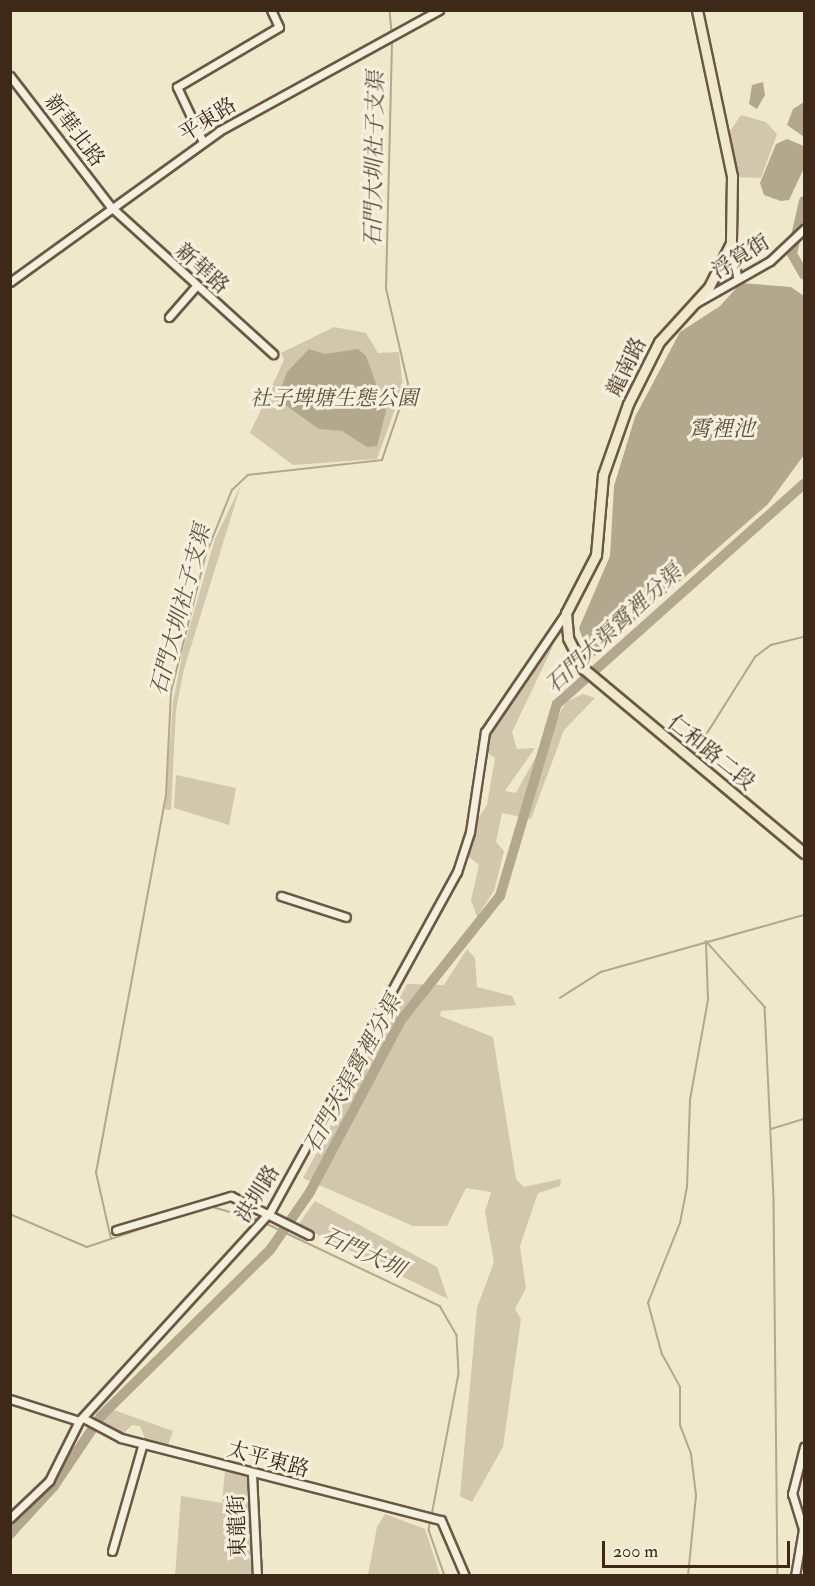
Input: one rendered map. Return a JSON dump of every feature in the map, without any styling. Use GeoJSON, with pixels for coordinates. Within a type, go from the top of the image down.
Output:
{"type":"FeatureCollection","features":[{"type":"Feature","properties":{"kind":"main road","name":"龍南路"},"geometry":{"type":"LineString","coordinates":[[566,613],[596,555],[603,475],[628,404],[659,342],[716,278],[731,243],[732,176],[696,10]]}},
{"type":"Feature","properties":{"kind":"main road","name":"仁和路二段"},"geometry":{"type":"LineString","coordinates":[[566,613],[574,658],[586,672],[804,853]]}},
{"type":"Feature","properties":{"kind":"street"},"geometry":{"type":"LineString","coordinates":[[203,142],[174,92],[219,62],[279,27],[271,10]]}},
{"type":"Feature","properties":{"kind":"street","name":"平東路"},"geometry":{"type":"LineString","coordinates":[[10,282],[203,142],[439,10]]}},
{"type":"Feature","properties":{"kind":"street","name":"新華北路"},"geometry":{"type":"LineString","coordinates":[[10,76],[111,207]]}},
{"type":"Feature","properties":{"kind":"street","name":"新華路"},"geometry":{"type":"LineString","coordinates":[[111,207],[273,354]]}},
{"type":"Feature","properties":{"kind":"street","name":"浮筧街"},"geometry":{"type":"LineString","coordinates":[[691,306],[737,276],[770,261],[804,229]]}},
{"type":"Feature","properties":{"kind":"street"},"geometry":{"type":"LineString","coordinates":[[731,243],[737,276]]}},
{"type":"Feature","properties":{"kind":"street"},"geometry":{"type":"LineString","coordinates":[[169,317],[196,286]]}},
{"type":"Feature","properties":{"kind":"street","name":"龍南路"},"geometry":{"type":"LineString","coordinates":[[485,732],[566,613]]}},
{"type":"Feature","properties":{"kind":"street","name":"洪圳路"},"geometry":{"type":"LineString","coordinates":[[10,1518],[49,1481],[85,1421],[266,1220],[457,872],[470,832],[485,732]]}},
{"type":"Feature","properties":{"kind":"street"},"geometry":{"type":"LineString","coordinates":[[281,896],[346,916]]}},
{"type":"Feature","properties":{"kind":"street"},"geometry":{"type":"LineString","coordinates":[[116,1230],[219,1196],[231,1196],[266,1220],[309,1235]]}},
{"type":"Feature","properties":{"kind":"street","name":"太平東路"},"geometry":{"type":"LineString","coordinates":[[10,1399],[85,1421],[143,1443],[252,1474],[439,1520],[465,1575]]}},
{"type":"Feature","properties":{"kind":"street"},"geometry":{"type":"LineString","coordinates":[[112,1551],[143,1443]]}},
{"type":"Feature","properties":{"kind":"street"},"geometry":{"type":"LineString","coordinates":[[795,1575],[803,1529],[792,1494],[804,1447]]}},
{"type":"Feature","properties":{"kind":"street","name":"東龍街"},"geometry":{"type":"LineString","coordinates":[[252,1474],[257,1575]]}},
{"type":"Feature","properties":{"kind":"green space"},"geometry":{"type":"Polygon","coordinates":[[[741,115],[766,122],[777,134],[761,178],[737,177],[731,160],[730,131],[741,115]]]}},
{"type":"Feature","properties":{"kind":"green space","name":"社子埤塘生態公園"},"geometry":{"type":"Polygon","coordinates":[[[334,327],[366,333],[378,353],[399,352],[403,387],[377,459],[293,465],[250,433],[284,360],[281,353],[334,327]]]}},
{"type":"Feature","properties":{"kind":"green space"},"geometry":{"type":"Polygon","coordinates":[[[241,485],[184,669],[176,710],[171,810],[165,809],[173,702],[183,650],[215,539],[241,485]]]}},
{"type":"Feature","properties":{"kind":"green space"},"geometry":{"type":"Polygon","coordinates":[[[553,646],[512,732],[517,749],[535,748],[505,791],[516,793],[566,702],[583,694],[595,698],[564,730],[531,819],[502,813],[496,842],[504,851],[494,891],[477,917],[471,900],[479,865],[468,856],[474,825],[487,805],[495,758],[487,753],[491,728],[537,656],[553,646]]]}},
{"type":"Feature","properties":{"kind":"green space"},"geometry":{"type":"Polygon","coordinates":[[[176,775],[236,788],[229,825],[174,808],[176,775]]]}},
{"type":"Feature","properties":{"kind":"green space"},"geometry":{"type":"Polygon","coordinates":[[[467,949],[475,958],[477,987],[512,996],[516,1005],[441,1011],[440,1016],[493,1037],[516,1179],[524,1187],[561,1179],[560,1186],[538,1193],[520,1246],[526,1288],[515,1309],[521,1319],[503,1447],[472,1502],[460,1496],[477,1308],[494,1262],[485,1212],[491,1192],[466,1188],[447,1226],[413,1226],[303,1178],[407,984],[444,985],[467,949]]]}},
{"type":"Feature","properties":{"kind":"green space"},"geometry":{"type":"Polygon","coordinates":[[[315,1201],[437,1267],[448,1299],[298,1225],[315,1201]]]}},
{"type":"Feature","properties":{"kind":"green space"},"geometry":{"type":"Polygon","coordinates":[[[111,1409],[173,1431],[167,1448],[146,1441],[140,1426],[132,1425],[123,1434],[98,1425],[111,1409]]]}},
{"type":"Feature","properties":{"kind":"green space"},"geometry":{"type":"Polygon","coordinates":[[[225,1470],[251,1476],[255,1575],[175,1576],[181,1496],[222,1503],[225,1470]]]}},
{"type":"Feature","properties":{"kind":"green space"},"geometry":{"type":"Polygon","coordinates":[[[385,1514],[425,1529],[440,1575],[368,1575],[377,1527],[385,1514]]]}},
{"type":"Feature","properties":{"kind":"water"},"geometry":{"type":"Polygon","coordinates":[[[763,82],[765,95],[757,109],[749,104],[752,85],[763,82]]]}},
{"type":"Feature","properties":{"kind":"water"},"geometry":{"type":"Polygon","coordinates":[[[804,102],[804,137],[787,125],[793,109],[804,102]]]}},
{"type":"Feature","properties":{"kind":"water"},"geometry":{"type":"Polygon","coordinates":[[[787,139],[804,146],[804,168],[789,200],[781,201],[764,195],[760,183],[776,144],[787,139]]]}},
{"type":"Feature","properties":{"kind":"water","name":"霄裡池"},"geometry":{"type":"Polygon","coordinates":[[[741,283],[791,287],[804,296],[804,455],[768,504],[590,660],[579,628],[610,556],[614,486],[635,417],[680,332],[720,306],[741,283]]]}},
{"type":"Feature","properties":{"kind":"water"},"geometry":{"type":"Polygon","coordinates":[[[309,349],[325,354],[358,349],[366,356],[386,411],[377,446],[367,447],[342,431],[319,429],[284,404],[279,394],[287,372],[309,349]]]}},
{"type":"Feature","properties":{"kind":"waterway"},"geometry":{"type":"LineString","coordinates":[[390,10],[392,34]]}},
{"type":"Feature","properties":{"kind":"waterway","name":"石門大圳社子支渠"},"geometry":{"type":"LineString","coordinates":[[111,1239],[96,1173],[166,795],[171,692],[206,554],[232,490],[248,475],[382,460],[408,384],[386,289],[392,38]]}},
{"type":"Feature","properties":{"kind":"waterway","name":"石門大渠霄裡分渠"},"geometry":{"type":"LineString","coordinates":[[804,201],[792,254],[804,275]]}},
{"type":"Feature","properties":{"kind":"waterway","name":"石門大渠霄裡分渠"},"geometry":{"type":"LineString","coordinates":[[10,1534],[54,1486],[101,1416],[270,1250],[310,1192],[401,1020],[500,896],[557,704],[804,484]]}},
{"type":"Feature","properties":{"kind":"waterway"},"geometry":{"type":"LineString","coordinates":[[694,754],[755,657],[771,645],[804,637]]}},
{"type":"Feature","properties":{"kind":"waterway"},"geometry":{"type":"LineString","coordinates":[[560,998],[601,972],[804,915]]}},
{"type":"Feature","properties":{"kind":"waterway"},"geometry":{"type":"LineString","coordinates":[[706,941],[765,1007],[774,1201],[778,1576]]}},
{"type":"Feature","properties":{"kind":"waterway"},"geometry":{"type":"LineString","coordinates":[[688,1576],[696,1496],[691,1454],[680,1426],[680,1387],[662,1355],[648,1303],[680,1223],[687,1187],[690,1100],[708,1000],[706,942]]}},
{"type":"Feature","properties":{"kind":"waterway"},"geometry":{"type":"LineString","coordinates":[[771,1129],[804,1119]]}},
{"type":"Feature","properties":{"kind":"waterway","name":"石門大圳"},"geometry":{"type":"LineString","coordinates":[[10,1214],[87,1247],[209,1206],[259,1220]]}},
{"type":"Feature","properties":{"kind":"waterway","name":"石門大圳"},"geometry":{"type":"LineString","coordinates":[[263,1222],[440,1306],[457,1335],[459,1374],[432,1515]]}},
{"type":"Feature","properties":{"kind":"waterway","name":"石門大圳"},"geometry":{"type":"LineString","coordinates":[[431,1519],[429,1530],[445,1576]]}}]}
